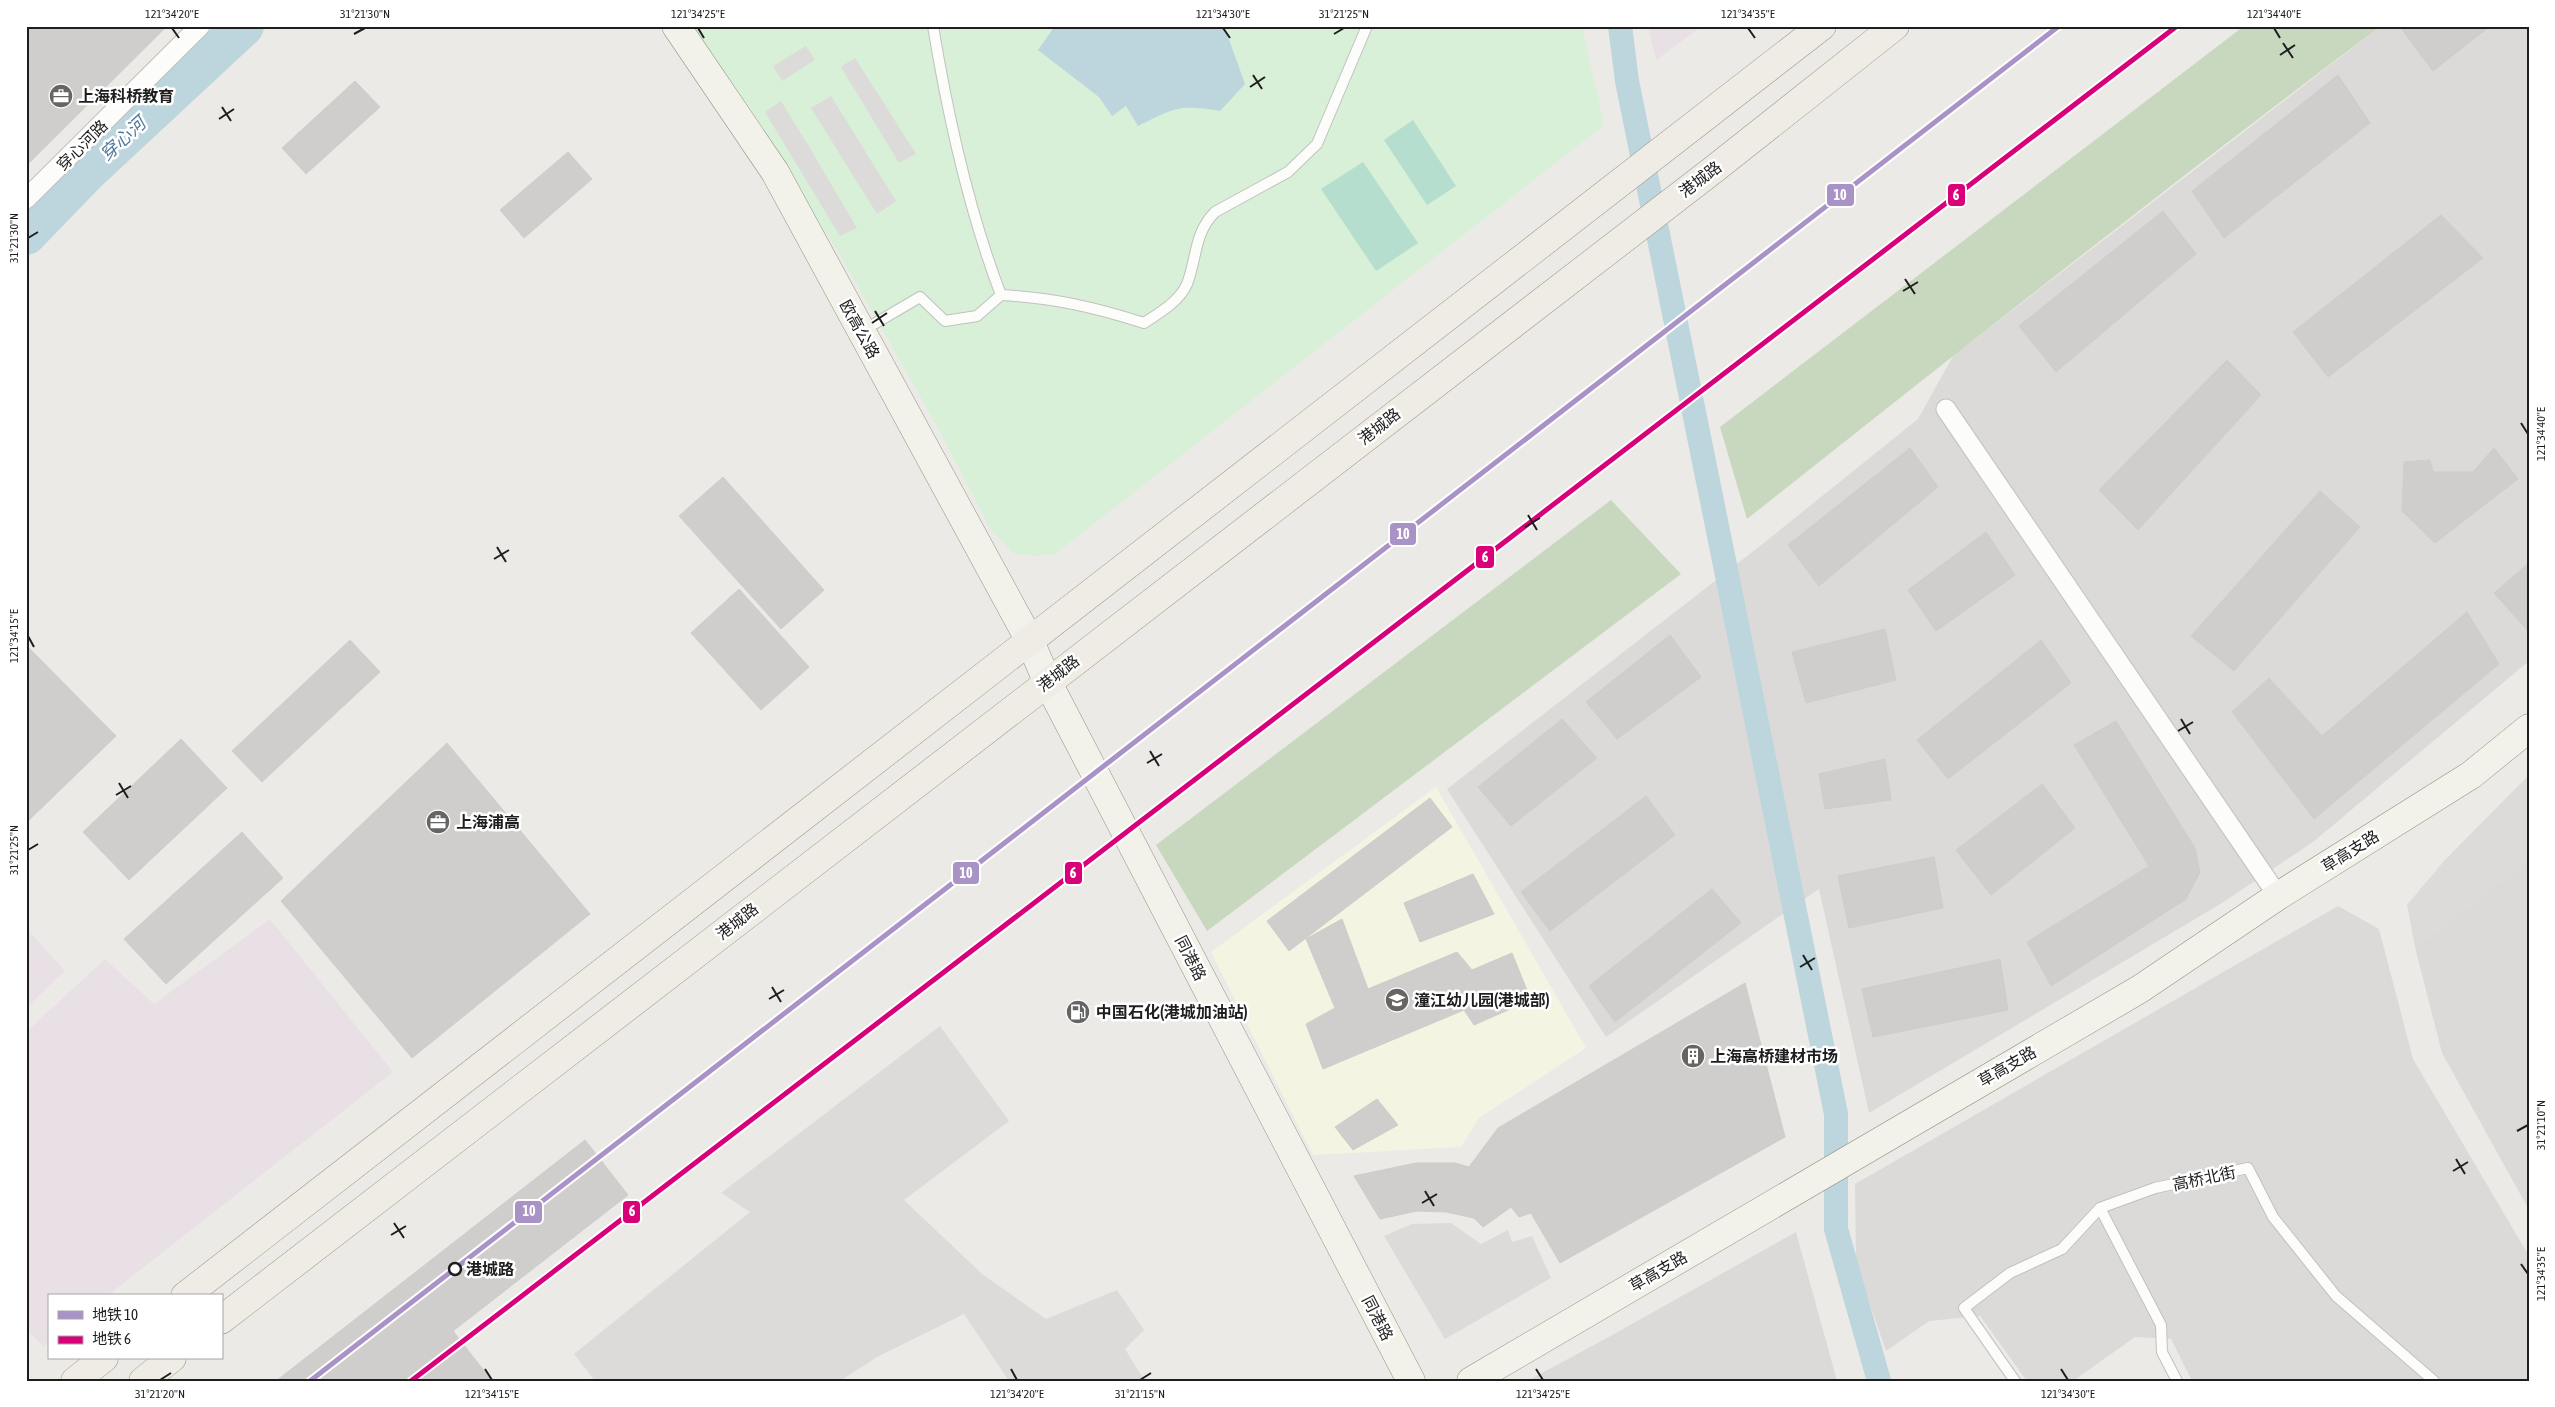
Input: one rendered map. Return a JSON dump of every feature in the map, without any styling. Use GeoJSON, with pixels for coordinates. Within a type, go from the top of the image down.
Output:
{"type":"FeatureCollection","features":[{"type":"Feature","properties":{"kind":"main road"},"geometry":{"type":"LineString","coordinates":[[188,1294],[1822,26]]}},
{"type":"Feature","properties":{"kind":"main road","name":"港城路"},"geometry":{"type":"LineString","coordinates":[[222,1319],[1619,240],[1713,170],[1894,26]]}},
{"type":"Feature","properties":{"kind":"main road"},"geometry":{"type":"LineString","coordinates":[[75,1381],[101,1360]]}},
{"type":"Feature","properties":{"kind":"main road"},"geometry":{"type":"LineString","coordinates":[[143,1381],[169,1360]]}},
{"type":"Feature","properties":{"kind":"street","name":"穿心河路"},"geometry":{"type":"LineString","coordinates":[[26,199],[200,26]]}},
{"type":"Feature","properties":{"kind":"street","name":"欧高公路"},"geometry":{"type":"LineString","coordinates":[[676,26],[775,172],[1030,641]]}},
{"type":"Feature","properties":{"kind":"street"},"geometry":{"type":"LineString","coordinates":[[1946,409],[2278,896]]}},
{"type":"Feature","properties":{"kind":"street","name":"同港路"},"geometry":{"type":"LineString","coordinates":[[1030,641],[1047,681],[1411,1381]]}},
{"type":"Feature","properties":{"kind":"street","name":"草高支路"},"geometry":{"type":"LineString","coordinates":[[1471,1381],[1879,1143],[1938,1106],[2140,990],[2278,896],[2471,775],[2529,728]]}},
{"type":"Feature","properties":{"kind":"lane"},"geometry":{"type":"LineString","coordinates":[[933,26],[952,120],[981,244],[1001,295]]}},
{"type":"Feature","properties":{"kind":"lane"},"geometry":{"type":"LineString","coordinates":[[861,331],[920,297],[945,321],[977,316],[1001,295],[1041,297],[1090,306],[1144,323],[1168,308],[1187,285],[1197,240],[1206,221],[1215,212],[1288,172],[1317,144],[1367,26]]}},
{"type":"Feature","properties":{"kind":"lane","name":"高桥北街"},"geometry":{"type":"LineString","coordinates":[[2100,1208],[2155,1188],[2248,1168],[2273,1217],[2336,1296],[2434,1381]]}},
{"type":"Feature","properties":{"kind":"lane"},"geometry":{"type":"LineString","coordinates":[[2015,1381],[1964,1308],[2010,1273],[2062,1249],[2100,1208],[2161,1325],[2162,1352],[2178,1381]]}},
{"type":"Feature","properties":{"kind":"shaded area"},"geometry":{"type":"Polygon","coordinates":[[[1648,26],[1702,26],[1656,60],[1648,26]]]}},
{"type":"Feature","properties":{"kind":"shaded area"},"geometry":{"type":"Polygon","coordinates":[[[2381,26],[2529,26],[2529,661],[2313,842],[2222,903],[1869,1113],[1819,889],[1606,1037],[1447,789],[1760,546],[1918,419],[1953,356],[2381,26]]]}},
{"type":"Feature","properties":{"kind":"shaded area"},"geometry":{"type":"Polygon","coordinates":[[[806,46],[815,60],[782,81],[773,66],[806,46]]]}},
{"type":"Feature","properties":{"kind":"shaded area"},"geometry":{"type":"Polygon","coordinates":[[[855,58],[916,154],[899,163],[841,67],[855,58]]]}},
{"type":"Feature","properties":{"kind":"shaded area"},"geometry":{"type":"Polygon","coordinates":[[[831,96],[896,201],[877,214],[811,108],[831,96]]]}},
{"type":"Feature","properties":{"kind":"shaded area"},"geometry":{"type":"Polygon","coordinates":[[[781,101],[857,228],[840,236],[765,112],[781,101]]]}},
{"type":"Feature","properties":{"kind":"shaded area"},"geometry":{"type":"Polygon","coordinates":[[[2529,775],[2529,860],[2415,947],[2407,905],[2444,861],[2529,775]]]}},
{"type":"Feature","properties":{"kind":"shaded area","name":"潼江幼儿园(港城部)"},"geometry":{"type":"Polygon","coordinates":[[[1436,787],[1586,1048],[1479,1118],[1461,1147],[1313,1155],[1211,952],[1436,787]]]}},
{"type":"Feature","properties":{"kind":"shaded area"},"geometry":{"type":"Polygon","coordinates":[[[2529,860],[2529,1210],[2442,1053],[2415,947],[2529,860]]]}},
{"type":"Feature","properties":{"kind":"shaded area"},"geometry":{"type":"Polygon","coordinates":[[[2338,906],[2379,929],[2413,1059],[2529,1256],[2529,1381],[2192,1381],[2171,1339],[2135,1337],[2073,1381],[2027,1381],[1980,1316],[1929,1321],[1886,1351],[1856,1263],[1855,1184],[2338,906]]]}},
{"type":"Feature","properties":{"kind":"shaded area"},"geometry":{"type":"Polygon","coordinates":[[[270,919],[393,1072],[110,1294],[48,1294],[48,1342],[43,1346],[26,1329],[26,1032],[105,959],[154,1004],[270,919]]]}},
{"type":"Feature","properties":{"kind":"shaded area"},"geometry":{"type":"Polygon","coordinates":[[[26,928],[65,971],[26,1008],[26,928]]]}},
{"type":"Feature","properties":{"kind":"shaded area"},"geometry":{"type":"Polygon","coordinates":[[[940,1026],[1009,1121],[904,1200],[982,1274],[1046,1319],[1117,1290],[1144,1330],[1125,1349],[1145,1381],[1009,1381],[964,1314],[877,1357],[840,1381],[595,1381],[574,1354],[750,1212],[721,1193],[940,1026]]]}},
{"type":"Feature","properties":{"kind":"shaded area"},"geometry":{"type":"Polygon","coordinates":[[[1451,1223],[1481,1244],[1508,1230],[1512,1242],[1532,1236],[1551,1278],[1445,1339],[1384,1236],[1412,1224],[1451,1223]]]}},
{"type":"Feature","properties":{"kind":"shaded area"},"geometry":{"type":"Polygon","coordinates":[[[1796,1232],[1837,1381],[1527,1381],[1607,1338],[1796,1232]]]}},
{"type":"Feature","properties":{"kind":"green space"},"geometry":{"type":"Polygon","coordinates":[[[693,26],[1582,26],[1604,125],[1055,554],[1034,556],[1013,553],[990,528],[938,428],[839,253],[693,26]]]}},
{"type":"Feature","properties":{"kind":"green space"},"geometry":{"type":"Polygon","coordinates":[[[2244,26],[2381,26],[1983,332],[1747,519],[1720,427],[2244,26]]]}},
{"type":"Feature","properties":{"kind":"green space"},"geometry":{"type":"Polygon","coordinates":[[[1413,120],[1456,186],[1427,205],[1384,140],[1413,120]]]}},
{"type":"Feature","properties":{"kind":"green space"},"geometry":{"type":"Polygon","coordinates":[[[1363,162],[1418,243],[1376,271],[1321,189],[1363,162]]]}},
{"type":"Feature","properties":{"kind":"green space"},"geometry":{"type":"Polygon","coordinates":[[[1611,500],[1681,574],[1207,931],[1156,845],[1611,500]]]}},
{"type":"Feature","properties":{"kind":"water"},"geometry":{"type":"Polygon","coordinates":[[[1055,26],[1227,26],[1226,31],[1245,84],[1220,111],[1195,108],[1177,109],[1138,126],[1126,106],[1112,116],[1099,97],[1038,50],[1055,26]]]}},
{"type":"Feature","properties":{"kind":"building","name":"上海科桥教育"},"geometry":{"type":"Polygon","coordinates":[[[26,26],[167,26],[26,166],[26,26]]]}},
{"type":"Feature","properties":{"kind":"building"},"geometry":{"type":"Polygon","coordinates":[[[2403,26],[2490,26],[2433,71],[2401,28],[2403,26]]]}},
{"type":"Feature","properties":{"kind":"building"},"geometry":{"type":"Polygon","coordinates":[[[2338,75],[2370,123],[2224,238],[2192,191],[2338,75]]]}},
{"type":"Feature","properties":{"kind":"building"},"geometry":{"type":"Polygon","coordinates":[[[355,81],[380,107],[306,174],[282,148],[355,81]]]}},
{"type":"Feature","properties":{"kind":"building"},"geometry":{"type":"Polygon","coordinates":[[[568,152],[592,179],[524,238],[500,210],[568,152]]]}},
{"type":"Feature","properties":{"kind":"building"},"geometry":{"type":"Polygon","coordinates":[[[2163,211],[2196,254],[2056,372],[2019,326],[2163,211]]]}},
{"type":"Feature","properties":{"kind":"building"},"geometry":{"type":"Polygon","coordinates":[[[2441,215],[2483,258],[2328,377],[2293,332],[2441,215]]]}},
{"type":"Feature","properties":{"kind":"building"},"geometry":{"type":"Polygon","coordinates":[[[2227,360],[2261,395],[2138,530],[2099,490],[2227,360]]]}},
{"type":"Feature","properties":{"kind":"building"},"geometry":{"type":"Polygon","coordinates":[[[1910,448],[1938,487],[1819,586],[1788,545],[1910,448]]]}},
{"type":"Feature","properties":{"kind":"building"},"geometry":{"type":"Polygon","coordinates":[[[2494,448],[2518,479],[2435,543],[2402,511],[2404,462],[2430,460],[2433,472],[2473,472],[2494,448]]]}},
{"type":"Feature","properties":{"kind":"building"},"geometry":{"type":"Polygon","coordinates":[[[723,477],[824,590],[781,629],[679,516],[723,477]]]}},
{"type":"Feature","properties":{"kind":"building"},"geometry":{"type":"Polygon","coordinates":[[[2320,491],[2360,527],[2234,671],[2191,636],[2320,491]]]}},
{"type":"Feature","properties":{"kind":"building"},"geometry":{"type":"Polygon","coordinates":[[[1986,532],[2015,575],[1936,631],[1908,590],[1986,532]]]}},
{"type":"Feature","properties":{"kind":"building"},"geometry":{"type":"Polygon","coordinates":[[[2529,563],[2529,632],[2494,593],[2529,563]]]}},
{"type":"Feature","properties":{"kind":"building"},"geometry":{"type":"Polygon","coordinates":[[[739,589],[809,667],[761,710],[691,633],[739,589]]]}},
{"type":"Feature","properties":{"kind":"building"},"geometry":{"type":"Polygon","coordinates":[[[2467,612],[2499,664],[2314,819],[2232,712],[2269,678],[2322,736],[2467,612]]]}},
{"type":"Feature","properties":{"kind":"building"},"geometry":{"type":"Polygon","coordinates":[[[1885,629],[1896,680],[1806,703],[1792,652],[1885,629]]]}},
{"type":"Feature","properties":{"kind":"building"},"geometry":{"type":"Polygon","coordinates":[[[1670,635],[1701,677],[1617,739],[1586,702],[1670,635]]]}},
{"type":"Feature","properties":{"kind":"building"},"geometry":{"type":"Polygon","coordinates":[[[350,640],[380,672],[262,782],[232,751],[350,640]]]}},
{"type":"Feature","properties":{"kind":"building"},"geometry":{"type":"Polygon","coordinates":[[[2041,640],[2071,683],[1948,779],[1917,740],[2041,640]]]}},
{"type":"Feature","properties":{"kind":"building"},"geometry":{"type":"Polygon","coordinates":[[[26,645],[116,736],[26,823],[26,645]]]}},
{"type":"Feature","properties":{"kind":"building"},"geometry":{"type":"Polygon","coordinates":[[[1562,719],[1597,758],[1511,826],[1478,787],[1562,719]]]}},
{"type":"Feature","properties":{"kind":"building"},"geometry":{"type":"Polygon","coordinates":[[[2116,721],[2195,848],[2200,872],[2186,899],[2051,986],[2027,942],[2149,866],[2074,745],[2116,721]]]}},
{"type":"Feature","properties":{"kind":"building"},"geometry":{"type":"Polygon","coordinates":[[[181,739],[227,788],[129,880],[83,832],[181,739]]]}},
{"type":"Feature","properties":{"kind":"building","name":"上海浦高"},"geometry":{"type":"Polygon","coordinates":[[[447,743],[590,914],[412,1058],[281,901],[447,743]]]}},
{"type":"Feature","properties":{"kind":"building"},"geometry":{"type":"Polygon","coordinates":[[[1885,759],[1891,800],[1825,809],[1819,774],[1885,759]]]}},
{"type":"Feature","properties":{"kind":"building"},"geometry":{"type":"Polygon","coordinates":[[[2042,784],[2075,828],[1991,895],[1956,850],[2042,784]]]}},
{"type":"Feature","properties":{"kind":"building"},"geometry":{"type":"Polygon","coordinates":[[[1646,796],[1675,835],[1550,931],[1521,892],[1646,796]]]}},
{"type":"Feature","properties":{"kind":"building"},"geometry":{"type":"Polygon","coordinates":[[[1430,798],[1452,827],[1289,951],[1267,921],[1430,798]]]}},
{"type":"Feature","properties":{"kind":"building"},"geometry":{"type":"Polygon","coordinates":[[[242,832],[283,878],[166,984],[124,939],[242,832]]]}},
{"type":"Feature","properties":{"kind":"building"},"geometry":{"type":"Polygon","coordinates":[[[1934,857],[1943,908],[1849,928],[1838,876],[1934,857]]]}},
{"type":"Feature","properties":{"kind":"building"},"geometry":{"type":"Polygon","coordinates":[[[1473,874],[1494,914],[1420,942],[1404,903],[1473,874]]]}},
{"type":"Feature","properties":{"kind":"building"},"geometry":{"type":"Polygon","coordinates":[[[1712,889],[1741,923],[1615,1022],[1589,986],[1712,889]]]}},
{"type":"Feature","properties":{"kind":"building"},"geometry":{"type":"Polygon","coordinates":[[[1342,919],[1368,989],[1457,952],[1472,970],[1512,953],[1531,1000],[1474,1025],[1464,1010],[1323,1069],[1306,1024],[1335,1008],[1306,939],[1342,919]]]}},
{"type":"Feature","properties":{"kind":"building"},"geometry":{"type":"Polygon","coordinates":[[[2000,959],[2008,1010],[1873,1037],[1862,989],[2000,959]]]}},
{"type":"Feature","properties":{"kind":"building","name":"上海高桥建材市场"},"geometry":{"type":"Polygon","coordinates":[[[1745,983],[1785,1137],[1560,1263],[1531,1213],[1519,1217],[1511,1207],[1483,1227],[1474,1218],[1446,1212],[1417,1211],[1380,1219],[1354,1176],[1416,1163],[1455,1163],[1469,1167],[1498,1128],[1745,983]]]}},
{"type":"Feature","properties":{"kind":"building"},"geometry":{"type":"Polygon","coordinates":[[[1377,1099],[1398,1125],[1353,1150],[1335,1127],[1377,1099]]]}},
{"type":"Feature","properties":{"kind":"building","name":"港城路"},"geometry":{"type":"Polygon","coordinates":[[[585,1140],[628,1195],[453,1331],[492,1381],[276,1381],[585,1140]]]}},
{"type":"Feature","properties":{"kind":"waterway","name":"穿心河"},"geometry":{"type":"LineString","coordinates":[[26,235],[87,172],[244,26]]}},
{"type":"Feature","properties":{"kind":"waterway"},"geometry":{"type":"LineString","coordinates":[[1620,26],[1627,81],[1836,1114],[1836,1229],[1879,1381]]}},
{"type":"Feature","properties":{"kind":"metro line","name":"10"},"geometry":{"type":"LineString","coordinates":[[310,1381],[2059,26]]}},
{"type":"Feature","properties":{"kind":"metro line","name":"6"},"geometry":{"type":"LineString","coordinates":[[411,1381],[2177,26]]}},
{"type":"Feature","properties":{"kind":"place","name":"上海科桥教育"},"geometry":{"type":"Point","coordinates":[61,96]}},
{"type":"Feature","properties":{"kind":"place","name":"上海浦高"},"geometry":{"type":"Point","coordinates":[438,822]}},
{"type":"Feature","properties":{"kind":"place","name":"潼江幼儿园(港城部)"},"geometry":{"type":"Point","coordinates":[1397,1000]}},
{"type":"Feature","properties":{"kind":"place","name":"中国石化(港城加油站)"},"geometry":{"type":"Point","coordinates":[1078,1012]}},
{"type":"Feature","properties":{"kind":"place","name":"上海高桥建材市场"},"geometry":{"type":"Point","coordinates":[1693,1056]}},
{"type":"Feature","properties":{"kind":"place","name":"港城路"},"geometry":{"type":"Point","coordinates":[455,1269]}}]}
